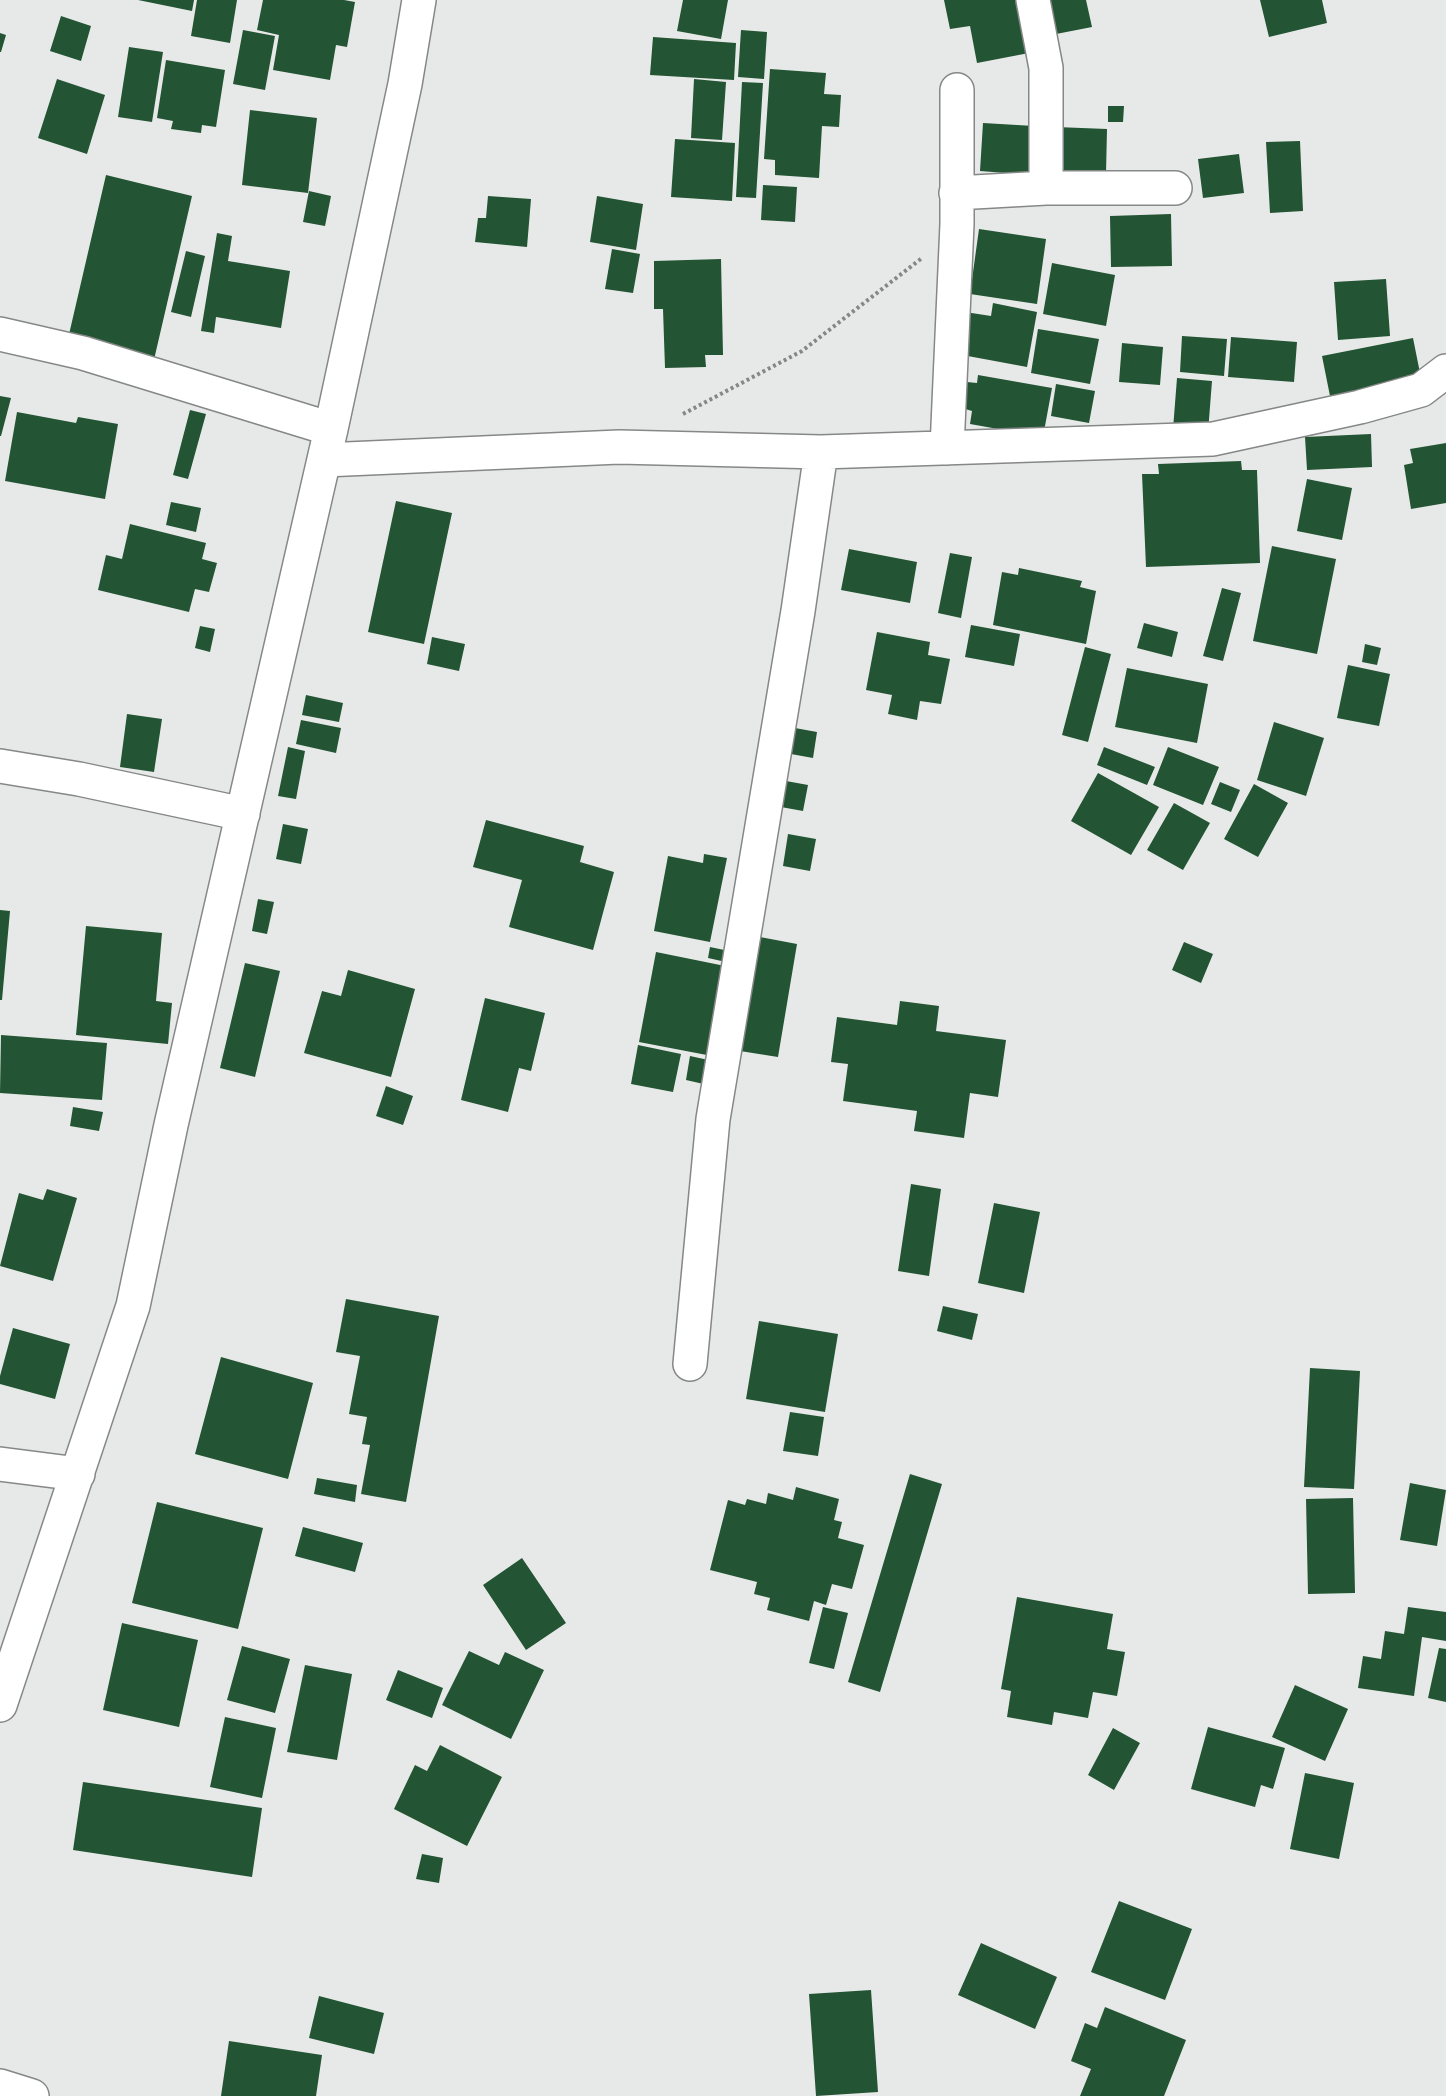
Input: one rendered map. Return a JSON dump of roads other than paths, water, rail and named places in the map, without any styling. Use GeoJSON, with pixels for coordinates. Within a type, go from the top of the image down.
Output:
{"type":"FeatureCollection","features":[{"type":"Feature","properties":{"kind":"street"},"geometry":{"type":"LineString","coordinates":[[0,1705],[133,1306],[171,1125],[328,445],[405,84],[420,0]]}},
{"type":"Feature","properties":{"kind":"street"},"geometry":{"type":"LineString","coordinates":[[1033,0],[1046,68],[1046,188]]}},
{"type":"Feature","properties":{"kind":"street"},"geometry":{"type":"LineString","coordinates":[[946,448],[956,209],[957,90]]}},
{"type":"Feature","properties":{"kind":"street"},"geometry":{"type":"LineString","coordinates":[[956,209],[1046,188],[1175,188]]}},
{"type":"Feature","properties":{"kind":"street"},"geometry":{"type":"LineString","coordinates":[[0,334],[83,354],[328,445],[619,447],[821,452],[1213,439],[1360,407],[1421,390],[1446,371]]}},
{"type":"Feature","properties":{"kind":"street"},"geometry":{"type":"LineString","coordinates":[[690,1364],[713,1119],[798,611],[821,452]]}},
{"type":"Feature","properties":{"kind":"street"},"geometry":{"type":"LineString","coordinates":[[0,766],[243,814]]}},
{"type":"Feature","properties":{"kind":"street"},"geometry":{"type":"LineString","coordinates":[[0,1464],[78,1474]]}},
{"type":"Feature","properties":{"kind":"street"},"geometry":{"type":"LineString","coordinates":[[0,2086],[32,2096]]}}]}
